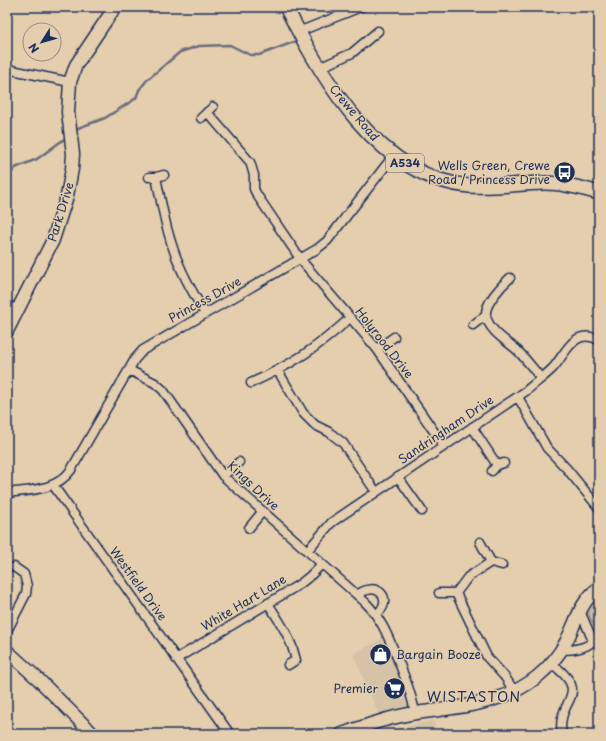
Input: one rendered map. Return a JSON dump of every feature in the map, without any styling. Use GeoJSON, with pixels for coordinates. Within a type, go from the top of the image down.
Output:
{"type":"FeatureCollection","features":[{"type":"Feature","properties":{"kind":"main road","name":"Crewe Road"},"geometry":{"type":"LineString","coordinates":[[286,7],[318,68],[357,120],[383,146],[414,168],[428,176],[455,184],[484,186],[546,183],[561,184],[599,193]]}},
{"type":"Feature","properties":{"kind":"street","name":"Park Drive"},"geometry":{"type":"LineString","coordinates":[[7,331],[53,240],[67,196],[73,154],[69,125],[70,82],[76,65],[114,7]]}},
{"type":"Feature","properties":{"kind":"street"},"geometry":{"type":"LineString","coordinates":[[298,32],[360,7]]}},
{"type":"Feature","properties":{"kind":"street"},"geometry":{"type":"LineString","coordinates":[[318,68],[352,53],[378,31]]}},
{"type":"Feature","properties":{"kind":"street"},"geometry":{"type":"LineString","coordinates":[[7,69],[70,82]]}},
{"type":"Feature","properties":{"kind":"street","name":"Holyrood Drive"},"geometry":{"type":"LineString","coordinates":[[207,112],[250,162],[257,194],[301,260],[376,349],[444,446]]}},
{"type":"Feature","properties":{"kind":"street","name":"Princess Drive"},"geometry":{"type":"LineString","coordinates":[[53,485],[63,480],[71,470],[135,359],[143,350],[301,260],[317,249],[327,241],[394,155]]}},
{"type":"Feature","properties":{"kind":"street"},"geometry":{"type":"LineString","coordinates":[[156,176],[166,223],[176,256],[188,283],[205,314]]}},
{"type":"Feature","properties":{"kind":"street"},"geometry":{"type":"LineString","coordinates":[[510,278],[489,303],[486,316],[494,329],[517,351],[541,378]]}},
{"type":"Feature","properties":{"kind":"street"},"geometry":{"type":"LineString","coordinates":[[7,304],[18,311]]}},
{"type":"Feature","properties":{"kind":"street"},"geometry":{"type":"LineString","coordinates":[[473,325],[478,320],[486,316]]}},
{"type":"Feature","properties":{"kind":"street"},"geometry":{"type":"LineString","coordinates":[[251,383],[278,371],[312,350],[350,318]]}},
{"type":"Feature","properties":{"kind":"street"},"geometry":{"type":"LineString","coordinates":[[376,349],[394,336]]}},
{"type":"Feature","properties":{"kind":"street","name":"Sandringham Drive"},"geometry":{"type":"LineString","coordinates":[[307,551],[331,523],[518,397],[553,368],[570,344],[582,337],[589,337],[599,340]]}},
{"type":"Feature","properties":{"kind":"street","name":"Kings Drive"},"geometry":{"type":"LineString","coordinates":[[129,370],[155,383],[163,390],[223,476],[377,614],[388,636],[411,692],[415,713]]}},
{"type":"Feature","properties":{"kind":"street"},"geometry":{"type":"LineString","coordinates":[[278,371],[304,413],[315,425],[329,432],[342,443],[376,492]]}},
{"type":"Feature","properties":{"kind":"street"},"geometry":{"type":"LineString","coordinates":[[518,397],[547,448],[567,469],[599,508]]}},
{"type":"Feature","properties":{"kind":"street"},"geometry":{"type":"LineString","coordinates":[[472,427],[498,466]]}},
{"type":"Feature","properties":{"kind":"street"},"geometry":{"type":"LineString","coordinates":[[223,476],[240,462]]}},
{"type":"Feature","properties":{"kind":"street"},"geometry":{"type":"LineString","coordinates":[[398,477],[422,512]]}},
{"type":"Feature","properties":{"kind":"street"},"geometry":{"type":"LineString","coordinates":[[7,493],[40,489],[53,485]]}},
{"type":"Feature","properties":{"kind":"street","name":"Westfield Drive"},"geometry":{"type":"LineString","coordinates":[[53,485],[230,734]]}},
{"type":"Feature","properties":{"kind":"street"},"geometry":{"type":"LineString","coordinates":[[248,528],[262,512]]}},
{"type":"Feature","properties":{"kind":"street"},"geometry":{"type":"LineString","coordinates":[[480,542],[491,562],[502,565]]}},
{"type":"Feature","properties":{"kind":"street"},"geometry":{"type":"LineString","coordinates":[[456,593],[468,577],[491,562]]}},
{"type":"Feature","properties":{"kind":"street","name":"White Hart Lane"},"geometry":{"type":"LineString","coordinates":[[176,659],[305,580],[322,564]]}},
{"type":"Feature","properties":{"kind":"street"},"geometry":{"type":"LineString","coordinates":[[7,631],[26,594],[27,586],[24,574],[14,567]]}},
{"type":"Feature","properties":{"kind":"street"},"geometry":{"type":"LineString","coordinates":[[357,595],[370,588],[379,591],[382,595],[384,603],[382,610],[377,614]]}},
{"type":"Feature","properties":{"kind":"street"},"geometry":{"type":"LineString","coordinates":[[342,734],[381,720],[415,713],[480,704],[505,696],[514,691],[536,678],[551,663],[562,649],[587,599],[599,588]]}},
{"type":"Feature","properties":{"kind":"street"},"geometry":{"type":"LineString","coordinates":[[439,593],[456,593]]}},
{"type":"Feature","properties":{"kind":"street"},"geometry":{"type":"LineString","coordinates":[[456,593],[487,657],[505,677],[514,691]]}},
{"type":"Feature","properties":{"kind":"street"},"geometry":{"type":"LineString","coordinates":[[268,603],[290,639],[296,660]]}},
{"type":"Feature","properties":{"kind":"street"},"geometry":{"type":"LineString","coordinates":[[562,649],[574,650],[590,644],[593,641],[580,611]]}},
{"type":"Feature","properties":{"kind":"street"},"geometry":{"type":"LineString","coordinates":[[7,650],[93,734]]}},
{"type":"Feature","properties":{"kind":"street"},"geometry":{"type":"LineString","coordinates":[[288,665],[296,660],[305,662]]}},
{"type":"Feature","properties":{"kind":"street"},"geometry":{"type":"LineString","coordinates":[[551,663],[566,675],[571,683],[572,689],[570,700],[561,716],[560,724],[562,734]]}},
{"type":"Feature","properties":{"kind":"shaded area"},"geometry":{"type":"Polygon","coordinates":[[[599,592],[599,636],[587,611],[599,592]]]}},
{"type":"Feature","properties":{"kind":"shaded area"},"geometry":{"type":"Polygon","coordinates":[[[388,636],[415,713],[381,720],[353,654],[388,636]]]}},
{"type":"Feature","properties":{"kind":"shaded area"},"geometry":{"type":"Polygon","coordinates":[[[434,721],[437,734],[367,734],[434,721]]]}},
{"type":"Feature","properties":{"kind":"waterway"},"geometry":{"type":"LineString","coordinates":[[74,132],[78,128],[105,118],[136,98],[139,90],[147,80],[180,52],[199,46],[230,45],[250,55],[259,55],[294,42]]}},
{"type":"Feature","properties":{"kind":"waterway"},"geometry":{"type":"LineString","coordinates":[[7,179],[15,168],[37,159],[67,137]]}},
{"type":"Feature","properties":{"kind":"place","name":"Wells Green, Crewe Road / Princess Drive"},"geometry":{"type":"Point","coordinates":[565,173]}},
{"type":"Feature","properties":{"kind":"place","name":"Bargain Booze"},"geometry":{"type":"Point","coordinates":[380,655]}},
{"type":"Feature","properties":{"kind":"place","name":"Premier"},"geometry":{"type":"Point","coordinates":[394,689]}},
{"type":"Feature","properties":{"kind":"district","name":"WISTASTON"},"geometry":{"type":"Point","coordinates":[474,697]}}]}
